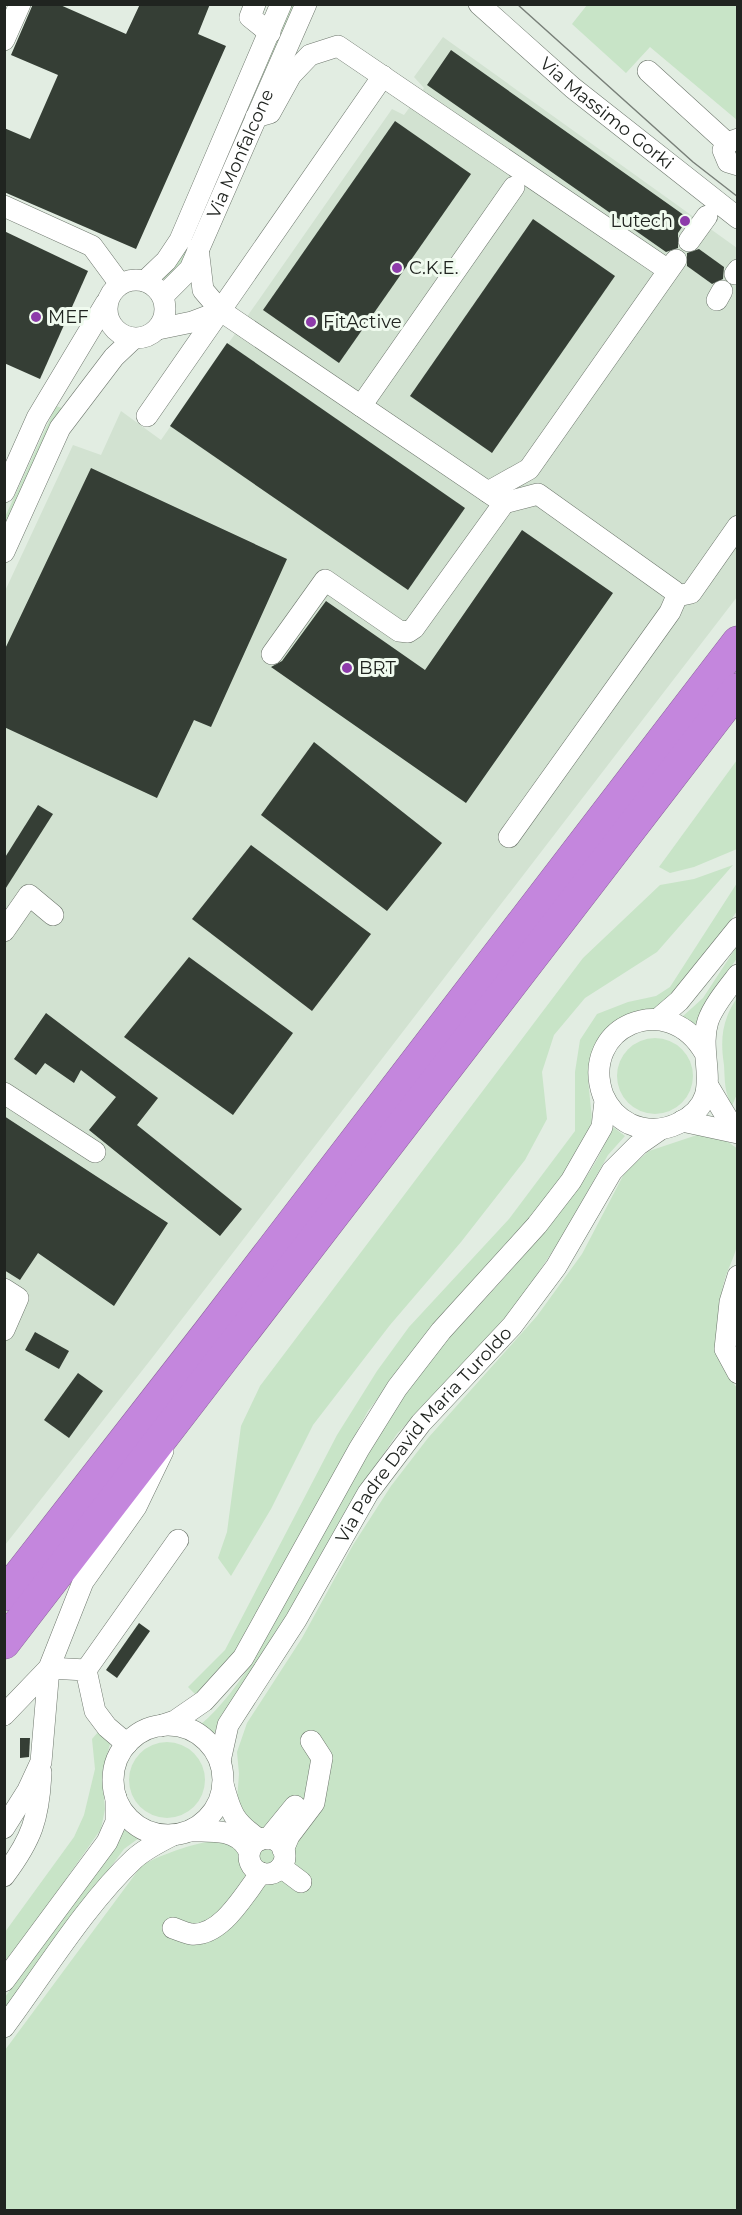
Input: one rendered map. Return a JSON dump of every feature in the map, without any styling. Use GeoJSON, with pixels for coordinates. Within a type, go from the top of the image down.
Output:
{"type":"FeatureCollection","features":[{"type":"Feature","properties":{"kind":"highway"},"geometry":{"type":"LineString","coordinates":[[4,1595],[209,1332],[738,642]]}},
{"type":"Feature","properties":{"kind":"highway"},"geometry":{"type":"LineString","coordinates":[[4,1643],[738,689]]}},
{"type":"Feature","properties":{"kind":"street"},"geometry":{"type":"LineString","coordinates":[[4,40],[20,4]]}},
{"type":"Feature","properties":{"kind":"street"},"geometry":{"type":"LineString","coordinates":[[255,4],[250,17],[270,33]]}},
{"type":"Feature","properties":{"kind":"street","name":"Via Monfalcone"},"geometry":{"type":"LineString","coordinates":[[145,281],[166,261],[180,240],[281,4]]}},
{"type":"Feature","properties":{"kind":"street","name":"Via Monfalcone"},"geometry":{"type":"LineString","coordinates":[[164,299],[189,269],[306,4]]}},
{"type":"Feature","properties":{"kind":"street","name":"Via Massimo Gorki"},"geometry":{"type":"LineString","coordinates":[[479,4],[573,88],[738,218]]}},
{"type":"Feature","properties":{"kind":"street"},"geometry":{"type":"LineString","coordinates":[[256,117],[270,113],[291,75],[310,55],[338,46],[672,265],[529,469],[496,498],[414,628],[408,632],[399,631],[325,580],[272,654]]}},
{"type":"Feature","properties":{"kind":"street"},"geometry":{"type":"LineString","coordinates":[[648,71],[732,141],[723,150],[725,159],[738,165]]}},
{"type":"Feature","properties":{"kind":"street"},"geometry":{"type":"LineString","coordinates":[[147,416],[383,76]]}},
{"type":"Feature","properties":{"kind":"street"},"geometry":{"type":"LineString","coordinates":[[361,406],[514,187]]}},
{"type":"Feature","properties":{"kind":"street"},"geometry":{"type":"LineString","coordinates":[[4,206],[92,246],[120,284]]}},
{"type":"Feature","properties":{"kind":"street"},"geometry":{"type":"LineString","coordinates":[[689,241],[707,216]]}},
{"type":"Feature","properties":{"kind":"street"},"geometry":{"type":"LineString","coordinates":[[198,248],[203,290],[221,311],[496,498],[537,494],[669,586],[677,596]]}},
{"type":"Feature","properties":{"kind":"street"},"geometry":{"type":"LineString","coordinates":[[4,492],[38,418],[111,293],[120,284],[135,279],[145,281],[157,288],[164,299],[190,312],[221,311]]}},
{"type":"Feature","properties":{"kind":"street"},"geometry":{"type":"LineString","coordinates":[[158,329],[164,320],[164,299]]}},
{"type":"Feature","properties":{"kind":"street"},"geometry":{"type":"LineString","coordinates":[[106,303],[106,314],[111,326],[119,334],[133,339],[143,338],[158,329],[192,322],[221,311]]}},
{"type":"Feature","properties":{"kind":"street"},"geometry":{"type":"LineString","coordinates":[[4,552],[60,428],[114,357],[133,339]]}},
{"type":"Feature","properties":{"kind":"street"},"geometry":{"type":"LineString","coordinates":[[677,596],[691,593],[738,526]]}},
{"type":"Feature","properties":{"kind":"street"},"geometry":{"type":"LineString","coordinates":[[508,837],[670,612],[677,596]]}},
{"type":"Feature","properties":{"kind":"street"},"geometry":{"type":"LineString","coordinates":[[4,931],[29,895],[53,915]]}},
{"type":"Feature","properties":{"kind":"street"},"geometry":{"type":"LineString","coordinates":[[657,1019],[680,1001],[738,928]]}},
{"type":"Feature","properties":{"kind":"street"},"geometry":{"type":"LineString","coordinates":[[705,1053],[686,1029],[673,1022],[657,1019],[641,1020],[625,1027],[612,1037],[603,1052],[599,1068],[599,1085],[605,1101],[615,1114],[629,1124],[644,1129],[661,1129],[682,1121],[694,1112],[708,1086],[709,1070],[705,1053],[708,1021],[738,975]]}},
{"type":"Feature","properties":{"kind":"street"},"geometry":{"type":"LineString","coordinates":[[708,1086],[736,1132]]}},
{"type":"Feature","properties":{"kind":"street"},"geometry":{"type":"LineString","coordinates":[[4,1093],[94,1152]]}},
{"type":"Feature","properties":{"kind":"street","name":"Via Padre David Maria Turoldo"},"geometry":{"type":"LineString","coordinates":[[160,1726],[174,1721],[204,1701],[243,1658],[359,1449],[397,1388],[441,1331],[537,1225],[571,1181],[602,1126],[605,1101]]}},
{"type":"Feature","properties":{"kind":"street"},"geometry":{"type":"LineString","coordinates":[[682,1121],[736,1132]]}},
{"type":"Feature","properties":{"kind":"street","name":"Via Padre David Maria Turoldo"},"geometry":{"type":"LineString","coordinates":[[220,1761],[228,1725],[296,1620],[368,1493],[421,1423],[512,1326],[556,1266],[612,1171],[638,1145],[661,1129]]}},
{"type":"Feature","properties":{"kind":"street"},"geometry":{"type":"LineString","coordinates":[[738,1276],[730,1302],[725,1349],[738,1373]]}},
{"type":"Feature","properties":{"kind":"street"},"geometry":{"type":"LineString","coordinates":[[4,1289],[18,1298],[4,1330]]}},
{"type":"Feature","properties":{"kind":"street"},"geometry":{"type":"LineString","coordinates":[[4,1876],[22,1852],[36,1821],[49,1668],[82,1582],[147,1489],[176,1420]]}},
{"type":"Feature","properties":{"kind":"street"},"geometry":{"type":"LineString","coordinates":[[127,1744],[101,1722],[95,1711],[86,1670],[178,1539]]}},
{"type":"Feature","properties":{"kind":"street"},"geometry":{"type":"LineString","coordinates":[[4,1715],[49,1668],[86,1670]]}},
{"type":"Feature","properties":{"kind":"street"},"geometry":{"type":"LineString","coordinates":[[4,1981],[107,1842],[116,1822],[113,1775],[120,1753],[142,1732],[171,1725],[192,1731],[209,1743],[220,1761],[231,1815],[265,1855]]}},
{"type":"Feature","properties":{"kind":"street"},"geometry":{"type":"LineString","coordinates":[[4,1828],[28,1791],[41,1762]]}},
{"type":"Feature","properties":{"kind":"street"},"geometry":{"type":"LineString","coordinates":[[4,2027],[95,1903],[119,1876],[147,1849],[200,1826],[216,1807],[223,1784]]}},
{"type":"Feature","properties":{"kind":"street"},"geometry":{"type":"LineString","coordinates":[[116,1797],[126,1816],[142,1829],[162,1835],[229,1833],[245,1845],[265,1855],[301,1882]]}},
{"type":"Feature","properties":{"kind":"shaded area"},"geometry":{"type":"Polygon","coordinates":[[[443,37],[737,248],[737,597],[152,1358],[5,1545],[5,591],[73,445],[101,455],[121,411],[161,440],[392,109],[404,115],[424,88],[414,77],[443,37]]]}},
{"type":"Feature","properties":{"kind":"green space"},"geometry":{"type":"Polygon","coordinates":[[[291,5],[295,5],[179,270],[166,281],[161,277],[291,5]]]}},
{"type":"Feature","properties":{"kind":"green space"},"geometry":{"type":"Polygon","coordinates":[[[587,5],[737,5],[737,120],[650,47],[626,73],[572,24],[587,5]]]}},
{"type":"Feature","properties":{"kind":"green space"},"geometry":{"type":"Polygon","coordinates":[[[56,406],[62,408],[5,533],[5,517],[56,406]]]}},
{"type":"Feature","properties":{"kind":"green space"},"geometry":{"type":"Polygon","coordinates":[[[737,760],[737,849],[694,867],[670,873],[659,867],[737,760]]]}},
{"type":"Feature","properties":{"kind":"green space"},"geometry":{"type":"Polygon","coordinates":[[[733,865],[657,952],[585,998],[554,1035],[542,1072],[547,1119],[525,1160],[461,1242],[390,1325],[313,1425],[271,1509],[231,1576],[218,1558],[227,1532],[241,1426],[260,1386],[583,958],[660,885],[694,879],[733,865]]]}},
{"type":"Feature","properties":{"kind":"green space"},"geometry":{"type":"Polygon","coordinates":[[[737,883],[737,911],[686,986],[591,1061],[588,1079],[592,1119],[588,1135],[549,1197],[396,1375],[368,1411],[261,1611],[231,1657],[198,1697],[188,1687],[225,1650],[337,1435],[377,1371],[409,1327],[509,1219],[575,1131],[575,1072],[580,1040],[597,1014],[628,1002],[656,996],[670,987],[737,883]]]}},
{"type":"Feature","properties":{"kind":"green space"},"geometry":{"type":"Polygon","coordinates":[[[737,946],[737,958],[713,994],[698,1028],[682,1017],[703,998],[737,946]]]}},
{"type":"Feature","properties":{"kind":"green space"},"geometry":{"type":"Polygon","coordinates":[[[737,998],[737,1094],[732,1106],[725,1086],[722,1038],[728,1014],[737,998]]]}},
{"type":"Feature","properties":{"kind":"green space"},"geometry":{"type":"Polygon","coordinates":[[[663,1038],[676,1044],[687,1055],[693,1068],[691,1091],[676,1108],[663,1114],[647,1114],[634,1108],[619,1091],[617,1068],[623,1055],[640,1040],[663,1038]]]}},
{"type":"Feature","properties":{"kind":"green space"},"geometry":{"type":"Polygon","coordinates":[[[609,1124],[625,1136],[608,1155],[562,1237],[516,1306],[397,1434],[347,1508],[251,1676],[222,1714],[213,1736],[200,1725],[228,1696],[252,1662],[370,1445],[388,1417],[426,1364],[562,1210],[586,1177],[603,1147],[609,1124]]]}},
{"type":"Feature","properties":{"kind":"green space"},"geometry":{"type":"Polygon","coordinates":[[[710,1134],[721,1137],[738,1149],[737,1243],[721,1295],[719,1323],[725,1366],[738,1389],[737,2210],[5,2210],[5,2050],[142,1865],[192,1845],[219,1842],[237,1800],[239,1774],[237,1752],[247,1723],[302,1638],[353,1545],[391,1486],[428,1438],[537,1316],[582,1254],[625,1172],[649,1151],[697,1135],[710,1134]]]}},
{"type":"Feature","properties":{"kind":"green space"},"geometry":{"type":"Polygon","coordinates":[[[99,1731],[110,1744],[102,1773],[105,1809],[101,1829],[5,1966],[5,1932],[74,1837],[84,1815],[95,1769],[92,1739],[99,1731]]]}},
{"type":"Feature","properties":{"kind":"green space"},"geometry":{"type":"Polygon","coordinates":[[[167,1742],[182,1745],[194,1753],[202,1765],[205,1780],[202,1795],[194,1807],[182,1815],[167,1818],[152,1815],[140,1807],[132,1795],[129,1780],[132,1765],[140,1753],[152,1745],[167,1742]]]}},
{"type":"Feature","properties":{"kind":"green space"},"geometry":{"type":"Polygon","coordinates":[[[122,1829],[139,1838],[124,1849],[5,2009],[5,1997],[99,1868],[122,1829]]]}},
{"type":"Feature","properties":{"kind":"building"},"geometry":{"type":"Polygon","coordinates":[[[33,4],[58,4],[126,34],[140,4],[210,4],[198,34],[226,46],[136,249],[4,192],[4,128],[30,139],[58,75],[11,55],[33,4]]]}},
{"type":"Feature","properties":{"kind":"building"},"geometry":{"type":"Polygon","coordinates":[[[451,50],[688,218],[678,233],[678,248],[666,252],[427,85],[451,50]]]}},
{"type":"Feature","properties":{"kind":"building"},"geometry":{"type":"Polygon","coordinates":[[[395,121],[471,174],[339,363],[263,310],[395,121]]]}},
{"type":"Feature","properties":{"kind":"building"},"geometry":{"type":"Polygon","coordinates":[[[533,219],[615,276],[492,453],[410,396],[533,219]]]}},
{"type":"Feature","properties":{"kind":"building","name":"MEF"},"geometry":{"type":"Polygon","coordinates":[[[4,231],[88,271],[40,379],[4,363],[4,231]]]}},
{"type":"Feature","properties":{"kind":"building"},"geometry":{"type":"Polygon","coordinates":[[[699,249],[724,267],[723,279],[712,284],[687,266],[687,253],[699,249]]]}},
{"type":"Feature","properties":{"kind":"building"},"geometry":{"type":"Polygon","coordinates":[[[227,343],[465,508],[408,590],[170,426],[227,343]]]}},
{"type":"Feature","properties":{"kind":"building"},"geometry":{"type":"Polygon","coordinates":[[[91,468],[287,559],[211,727],[194,720],[157,798],[4,727],[4,651],[91,468]]]}},
{"type":"Feature","properties":{"kind":"building","name":"BRT"},"geometry":{"type":"Polygon","coordinates":[[[522,530],[613,593],[466,803],[271,667],[282,661],[326,601],[425,670],[522,530]]]}},
{"type":"Feature","properties":{"kind":"building"},"geometry":{"type":"Polygon","coordinates":[[[314,742],[442,843],[387,911],[261,815],[314,742]]]}},
{"type":"Feature","properties":{"kind":"building"},"geometry":{"type":"Polygon","coordinates":[[[38,805],[53,814],[4,891],[4,859],[38,805]]]}},
{"type":"Feature","properties":{"kind":"building"},"geometry":{"type":"Polygon","coordinates":[[[251,845],[371,934],[312,1011],[192,919],[251,845]]]}},
{"type":"Feature","properties":{"kind":"building"},"geometry":{"type":"Polygon","coordinates":[[[189,957],[293,1033],[233,1115],[124,1037],[189,957]]]}},
{"type":"Feature","properties":{"kind":"building"},"geometry":{"type":"Polygon","coordinates":[[[46,1013],[158,1098],[137,1125],[242,1209],[220,1236],[89,1130],[116,1097],[81,1070],[74,1083],[45,1063],[36,1075],[14,1059],[46,1013]]]}},
{"type":"Feature","properties":{"kind":"building"},"geometry":{"type":"Polygon","coordinates":[[[4,1116],[168,1223],[114,1306],[38,1253],[20,1280],[4,1270],[4,1116]]]}},
{"type":"Feature","properties":{"kind":"building"},"geometry":{"type":"Polygon","coordinates":[[[35,1332],[69,1351],[59,1369],[25,1350],[35,1332]]]}},
{"type":"Feature","properties":{"kind":"building"},"geometry":{"type":"Polygon","coordinates":[[[78,1373],[103,1391],[69,1438],[44,1420],[78,1373]]]}},
{"type":"Feature","properties":{"kind":"building"},"geometry":{"type":"Polygon","coordinates":[[[139,1623],[150,1631],[117,1678],[106,1670],[139,1623]]]}},
{"type":"Feature","properties":{"kind":"building"},"geometry":{"type":"Polygon","coordinates":[[[20,1738],[30,1738],[29,1757],[20,1758],[20,1738]]]}},
{"type":"Feature","properties":{"kind":"tram line"},"geometry":{"type":"LineString","coordinates":[[517,4],[693,162],[738,197]]}},
{"type":"Feature","properties":{"kind":"place","name":"Lutech"},"geometry":{"type":"Point","coordinates":[685,221]}},
{"type":"Feature","properties":{"kind":"place","name":"C.K.E."},"geometry":{"type":"Point","coordinates":[397,268]}},
{"type":"Feature","properties":{"kind":"place","name":"MEF"},"geometry":{"type":"Point","coordinates":[36,317]}},
{"type":"Feature","properties":{"kind":"place","name":"FitActive"},"geometry":{"type":"Point","coordinates":[311,322]}},
{"type":"Feature","properties":{"kind":"place","name":"BRT"},"geometry":{"type":"Point","coordinates":[347,668]}}]}
